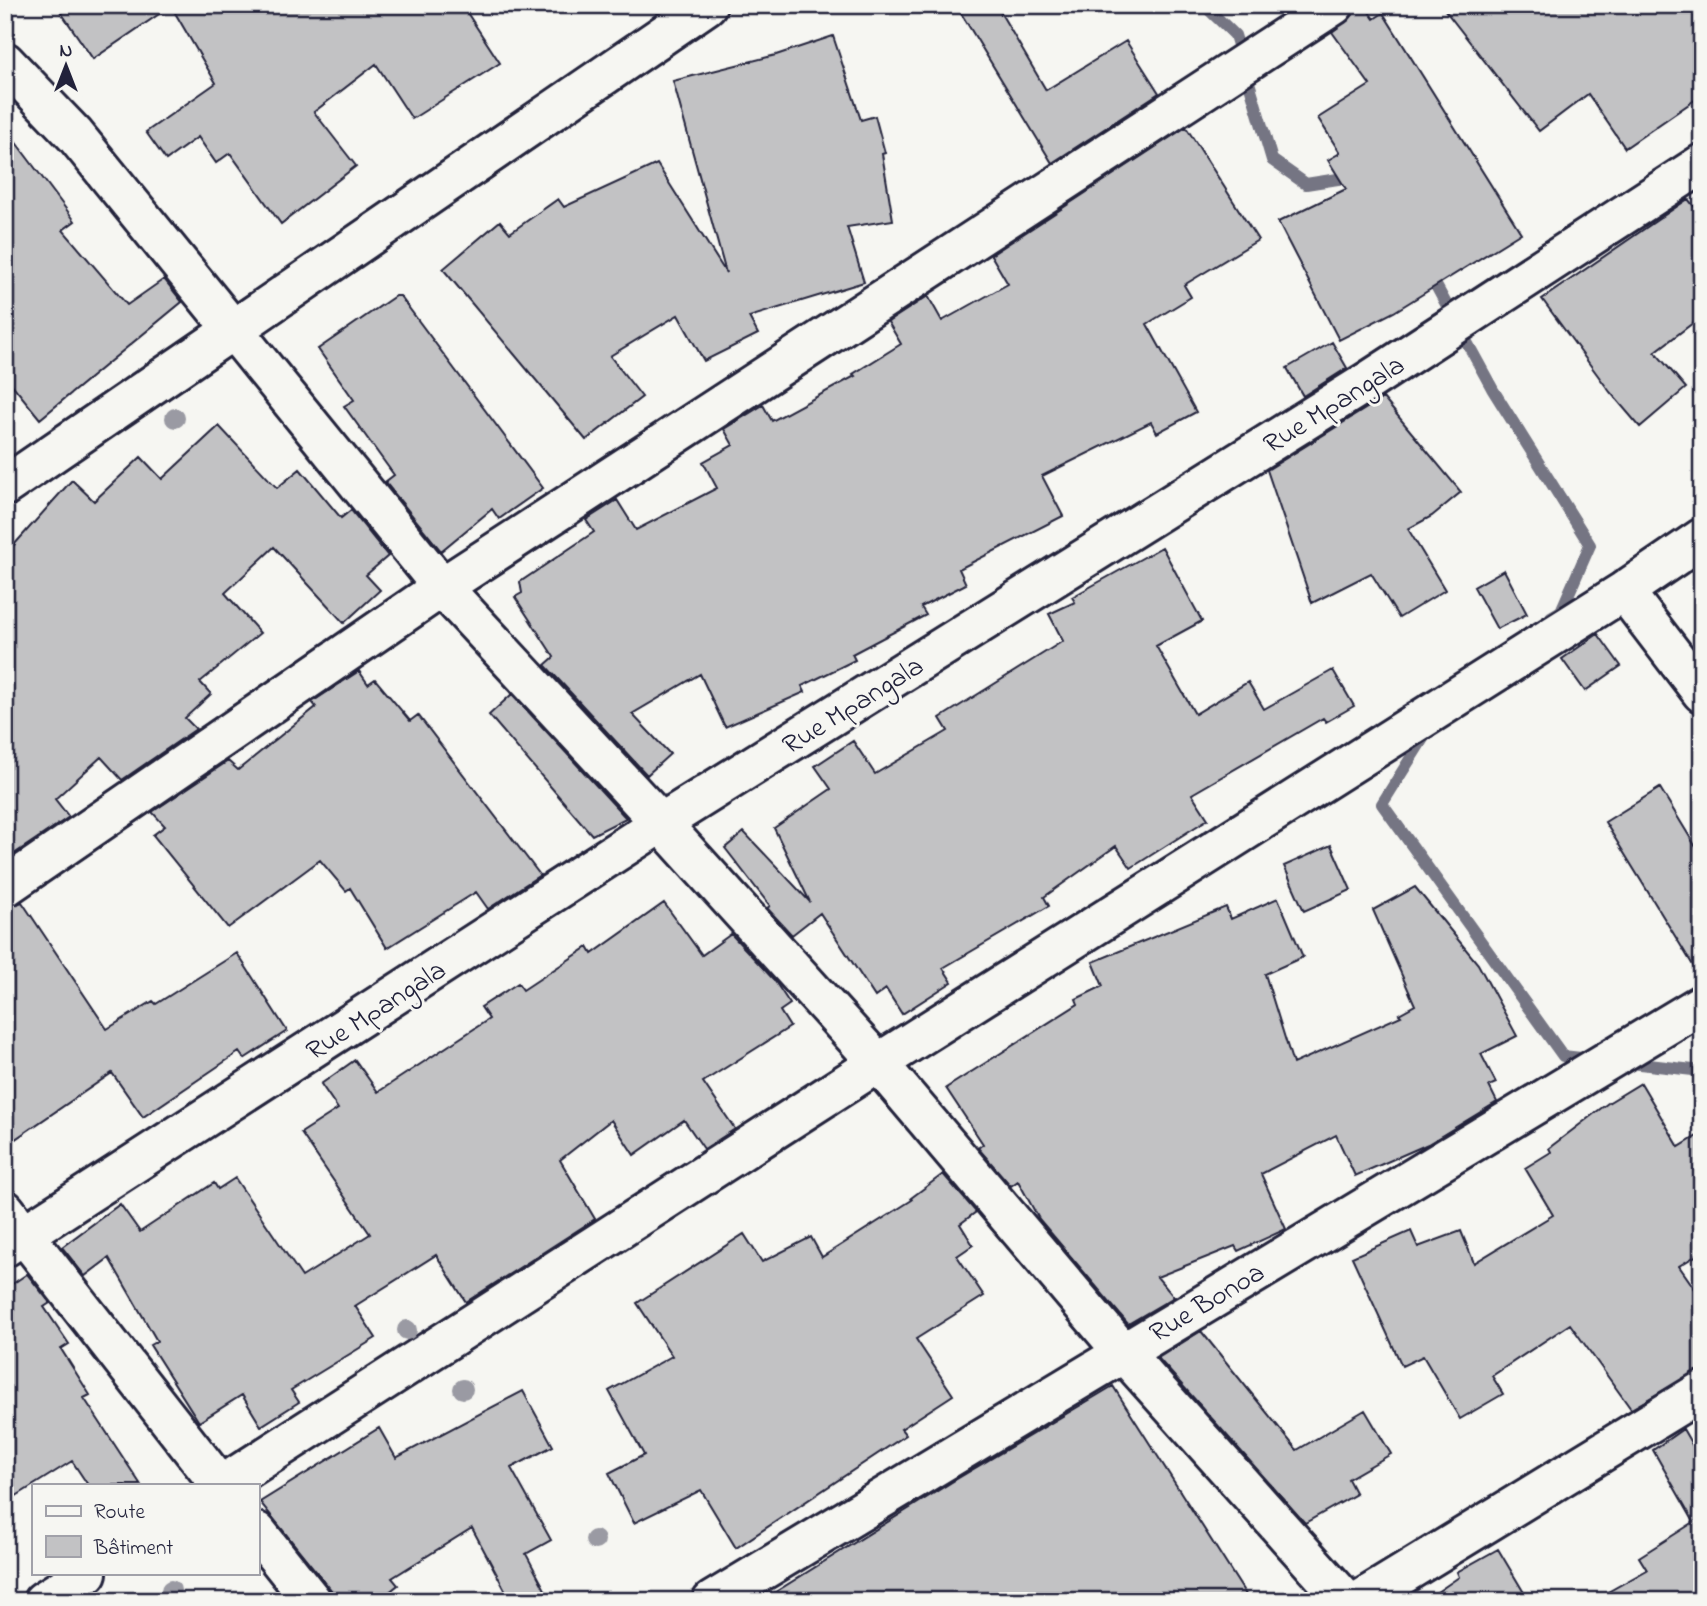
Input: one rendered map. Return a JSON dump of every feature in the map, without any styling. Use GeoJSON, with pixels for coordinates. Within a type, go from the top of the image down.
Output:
{"type":"FeatureCollection","features":[{"type":"Feature","properties":{"kind":"street"},"geometry":{"type":"LineString","coordinates":[[5,486],[707,5]]}},
{"type":"Feature","properties":{"kind":"street"},"geometry":{"type":"LineString","coordinates":[[5,887],[442,587],[1334,5]]}},
{"type":"Feature","properties":{"kind":"street"},"geometry":{"type":"LineString","coordinates":[[5,62],[75,135],[442,587],[662,823],[878,1063],[1122,1352],[1346,1601]]}},
{"type":"Feature","properties":{"kind":"street","name":"Rue Mpangala"},"geometry":{"type":"LineString","coordinates":[[12,1230],[1367,382],[1702,164]]}},
{"type":"Feature","properties":{"kind":"street"},"geometry":{"type":"LineString","coordinates":[[223,1484],[878,1063],[1624,591],[1702,538]]}},
{"type":"Feature","properties":{"kind":"street"},"geometry":{"type":"LineString","coordinates":[[1624,591],[1702,693]]}},
{"type":"Feature","properties":{"kind":"street","name":"Rue Bonoa"},"geometry":{"type":"LineString","coordinates":[[712,1601],[1702,1004]]}},
{"type":"Feature","properties":{"kind":"street"},"geometry":{"type":"LineString","coordinates":[[12,1230],[220,1484]]}},
{"type":"Feature","properties":{"kind":"street"},"geometry":{"type":"LineString","coordinates":[[1359,1601],[1702,1391]]}},
{"type":"Feature","properties":{"kind":"street"},"geometry":{"type":"LineString","coordinates":[[259,1535],[312,1601]]}},
{"type":"Feature","properties":{"kind":"street"},"geometry":{"type":"LineString","coordinates":[[43,1601],[85,1574]]}},
{"type":"Feature","properties":{"kind":"building"},"geometry":{"type":"Polygon","coordinates":[[[56,5],[462,5],[500,63],[412,119],[376,64],[314,112],[356,166],[281,224],[230,153],[216,163],[198,137],[166,160],[146,132],[216,83],[171,6],[93,59],[56,5]]]}},
{"type":"Feature","properties":{"kind":"building"},"geometry":{"type":"Polygon","coordinates":[[[956,5],[996,5],[1046,90],[1126,41],[1159,93],[1052,163],[956,5]]]}},
{"type":"Feature","properties":{"kind":"building"},"geometry":{"type":"Polygon","coordinates":[[[1356,5],[1364,5],[1374,19],[1383,13],[1521,233],[1394,312],[1339,340],[1278,222],[1346,189],[1328,160],[1340,153],[1318,118],[1370,85],[1332,32],[1353,15],[1356,5]]]}},
{"type":"Feature","properties":{"kind":"building"},"geometry":{"type":"Polygon","coordinates":[[[1441,5],[1702,5],[1702,95],[1625,148],[1588,94],[1539,131],[1441,5]]]}},
{"type":"Feature","properties":{"kind":"building"},"geometry":{"type":"Polygon","coordinates":[[[833,36],[861,120],[875,116],[885,153],[882,154],[893,220],[847,227],[864,282],[749,317],[758,334],[704,361],[678,315],[610,356],[642,397],[586,440],[443,269],[500,221],[510,233],[558,199],[564,207],[657,164],[726,273],[673,81],[776,55],[833,36]]]}},
{"type":"Feature","properties":{"kind":"building"},"geometry":{"type":"Polygon","coordinates":[[[1186,127],[1258,240],[1184,285],[1191,297],[1147,324],[1196,412],[1157,433],[1151,422],[1042,476],[1063,516],[959,569],[966,584],[921,607],[926,615],[852,654],[855,660],[802,686],[805,692],[725,727],[700,674],[632,714],[670,754],[647,775],[545,665],[554,657],[515,597],[522,593],[520,582],[594,532],[586,520],[617,500],[636,530],[717,488],[703,462],[733,445],[724,429],[763,405],[772,421],[855,376],[853,374],[901,344],[888,322],[928,296],[942,321],[1008,284],[991,255],[1186,127]]]}},
{"type":"Feature","properties":{"kind":"building"},"geometry":{"type":"Polygon","coordinates":[[[5,128],[75,221],[63,230],[127,305],[164,279],[182,302],[40,419],[5,376],[5,128]]]}},
{"type":"Feature","properties":{"kind":"building"},"geometry":{"type":"Polygon","coordinates":[[[1688,199],[1702,216],[1702,316],[1655,352],[1686,388],[1640,427],[1610,392],[1542,299],[1688,199]]]}},
{"type":"Feature","properties":{"kind":"building"},"geometry":{"type":"Polygon","coordinates":[[[395,296],[400,296],[543,488],[499,519],[492,509],[441,551],[385,482],[394,475],[344,406],[354,400],[318,349],[395,296]]]}},
{"type":"Feature","properties":{"kind":"building"},"geometry":{"type":"Polygon","coordinates":[[[1332,342],[1347,368],[1303,396],[1287,368],[1332,342]]]}},
{"type":"Feature","properties":{"kind":"building"},"geometry":{"type":"Polygon","coordinates":[[[1383,398],[1461,492],[1432,516],[1408,529],[1445,590],[1399,618],[1371,573],[1312,603],[1267,470],[1383,398]]]}},
{"type":"Feature","properties":{"kind":"building"},"geometry":{"type":"Polygon","coordinates":[[[219,426],[277,488],[300,469],[341,518],[351,510],[388,556],[366,575],[380,590],[344,623],[274,547],[225,593],[260,633],[200,682],[211,694],[185,718],[196,729],[122,780],[101,757],[55,799],[69,817],[5,860],[5,555],[72,480],[94,501],[141,457],[162,479],[219,426]]]}},
{"type":"Feature","properties":{"kind":"building"},"geometry":{"type":"Polygon","coordinates":[[[1162,547],[1202,621],[1156,646],[1195,714],[1248,682],[1264,709],[1333,670],[1354,706],[1326,722],[1323,718],[1192,794],[1208,819],[1131,868],[1116,846],[1044,897],[1049,906],[943,968],[952,982],[902,1014],[886,989],[875,997],[820,913],[792,935],[767,908],[770,906],[725,848],[744,832],[810,902],[774,828],[831,789],[815,766],[853,741],[875,774],[948,731],[940,718],[1063,641],[1049,614],[1075,602],[1072,597],[1162,547]]]}},
{"type":"Feature","properties":{"kind":"building"},"geometry":{"type":"Polygon","coordinates":[[[1504,570],[1527,614],[1497,629],[1474,587],[1504,570]]]}},
{"type":"Feature","properties":{"kind":"building"},"geometry":{"type":"Polygon","coordinates":[[[1598,634],[1621,666],[1585,691],[1562,659],[1598,634]]]}},
{"type":"Feature","properties":{"kind":"building"},"geometry":{"type":"Polygon","coordinates":[[[359,671],[368,684],[375,679],[410,721],[418,715],[540,875],[488,909],[476,892],[387,948],[350,888],[346,891],[320,860],[228,928],[153,835],[165,826],[152,812],[228,761],[238,770],[316,707],[312,702],[359,671]]]}},
{"type":"Feature","properties":{"kind":"building"},"geometry":{"type":"Polygon","coordinates":[[[512,694],[626,818],[592,835],[489,715],[512,694]]]}},
{"type":"Feature","properties":{"kind":"building"},"geometry":{"type":"Polygon","coordinates":[[[1660,788],[1702,857],[1702,980],[1605,822],[1660,788]]]}},
{"type":"Feature","properties":{"kind":"building"},"geometry":{"type":"Polygon","coordinates":[[[1331,845],[1351,890],[1304,911],[1284,866],[1331,845]]]}},
{"type":"Feature","properties":{"kind":"building"},"geometry":{"type":"Polygon","coordinates":[[[1415,887],[1478,964],[1517,1036],[1481,1054],[1496,1083],[1489,1086],[1497,1102],[1428,1144],[1355,1176],[1336,1135],[1261,1174],[1286,1229],[1238,1251],[1235,1246],[1157,1277],[1174,1297],[1128,1324],[1039,1219],[1018,1181],[1011,1186],[978,1148],[983,1144],[946,1088],[1078,1004],[1076,999],[1103,986],[1093,962],[1226,907],[1231,919],[1278,898],[1303,957],[1265,974],[1293,1064],[1401,1016],[1399,1014],[1415,1005],[1373,910],[1415,887]]]}},
{"type":"Feature","properties":{"kind":"building"},"geometry":{"type":"Polygon","coordinates":[[[22,902],[107,1029],[153,1001],[156,1004],[237,953],[287,1031],[244,1059],[239,1052],[143,1117],[112,1073],[5,1146],[5,909],[22,902]]]}},
{"type":"Feature","properties":{"kind":"building"},"geometry":{"type":"Polygon","coordinates":[[[664,903],[702,955],[731,934],[774,980],[790,1004],[780,1011],[790,1027],[703,1082],[735,1129],[704,1149],[684,1120],[634,1155],[611,1120],[560,1160],[595,1219],[466,1302],[436,1255],[355,1306],[376,1338],[291,1390],[299,1402],[261,1426],[242,1395],[199,1422],[150,1345],[157,1341],[109,1258],[85,1276],[62,1247],[120,1204],[140,1232],[214,1183],[218,1189],[235,1178],[302,1277],[370,1234],[301,1133],[338,1109],[321,1084],[355,1060],[378,1092],[489,1019],[481,1007],[518,983],[523,990],[588,947],[592,954],[664,903]]]}},
{"type":"Feature","properties":{"kind":"building"},"geometry":{"type":"Polygon","coordinates":[[[1641,1083],[1679,1147],[1702,1133],[1702,1252],[1679,1266],[1702,1299],[1702,1368],[1631,1409],[1570,1324],[1492,1376],[1503,1394],[1460,1419],[1423,1356],[1402,1366],[1352,1257],[1411,1231],[1418,1247],[1461,1231],[1474,1263],[1553,1215],[1525,1168],[1551,1152],[1549,1148],[1608,1103],[1641,1083]]]}},
{"type":"Feature","properties":{"kind":"building"},"geometry":{"type":"Polygon","coordinates":[[[943,1174],[976,1212],[960,1224],[973,1245],[957,1256],[984,1296],[916,1339],[953,1395],[901,1429],[906,1435],[736,1548],[701,1490],[634,1523],[609,1473],[644,1455],[609,1391],[672,1356],[637,1303],[744,1234],[762,1262],[811,1237],[822,1257],[912,1200],[911,1198],[943,1174]]]}},
{"type":"Feature","properties":{"kind":"building"},"geometry":{"type":"Polygon","coordinates":[[[27,1274],[50,1303],[44,1307],[69,1344],[61,1349],[90,1395],[84,1398],[140,1484],[87,1484],[72,1461],[5,1503],[5,1289],[27,1274]]]}},
{"type":"Feature","properties":{"kind":"building"},"geometry":{"type":"Polygon","coordinates":[[[1201,1331],[1297,1450],[1365,1410],[1391,1454],[1348,1479],[1356,1494],[1305,1523],[1158,1358],[1201,1331]]]}},
{"type":"Feature","properties":{"kind":"building"},"geometry":{"type":"Polygon","coordinates":[[[1113,1386],[1250,1601],[761,1601],[955,1480],[1113,1386]]]}},
{"type":"Feature","properties":{"kind":"building"},"geometry":{"type":"Polygon","coordinates":[[[523,1391],[553,1446],[511,1468],[551,1540],[526,1554],[551,1601],[511,1601],[472,1528],[392,1578],[398,1585],[378,1601],[340,1601],[260,1502],[379,1428],[396,1458],[523,1391]]]}},
{"type":"Feature","properties":{"kind":"building"},"geometry":{"type":"Polygon","coordinates":[[[1683,1429],[1702,1462],[1702,1601],[1592,1601],[1647,1570],[1639,1557],[1694,1522],[1653,1450],[1683,1429]]]}},
{"type":"Feature","properties":{"kind":"building"},"geometry":{"type":"Polygon","coordinates":[[[1498,1549],[1529,1601],[1424,1601],[1459,1577],[1457,1572],[1498,1549]]]}},
{"type":"Feature","properties":{"kind":"waterway"},"geometry":{"type":"LineString","coordinates":[[1204,5],[1235,35],[1272,160],[1306,184],[1357,176]]}},
{"type":"Feature","properties":{"kind":"waterway"},"geometry":{"type":"LineString","coordinates":[[1428,271],[1493,390],[1590,545],[1561,611],[1551,617]]}},
{"type":"Feature","properties":{"kind":"waterway"},"geometry":{"type":"LineString","coordinates":[[1429,729],[1382,804],[1563,1056],[1590,1059]]}},
{"type":"Feature","properties":{"kind":"waterway"},"geometry":{"type":"LineString","coordinates":[[1622,1062],[1702,1071]]}}]}
